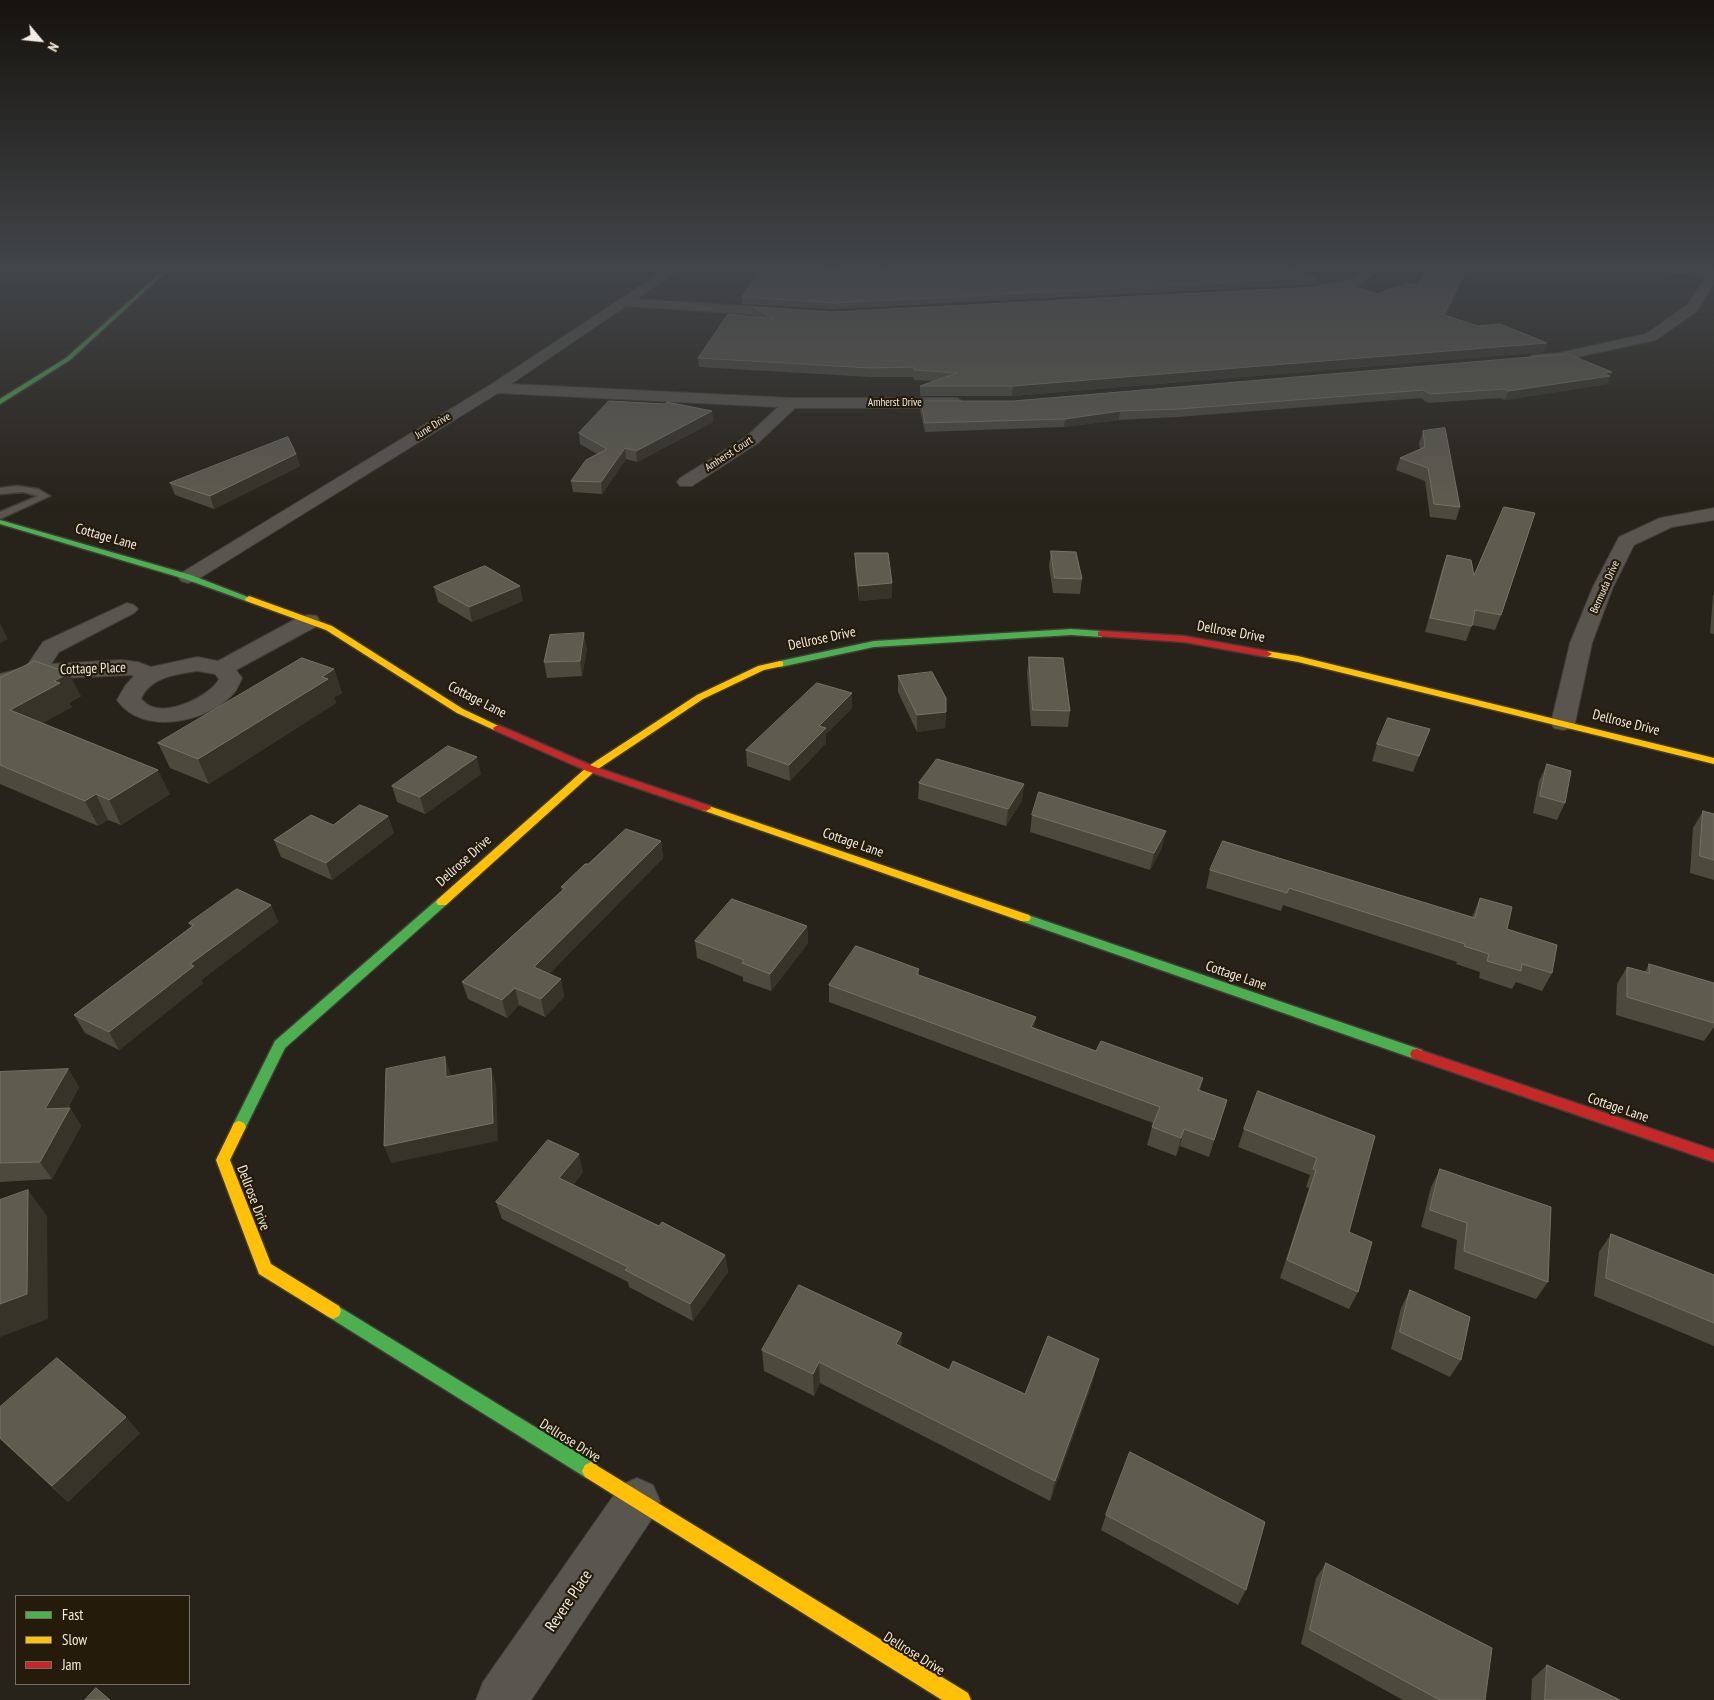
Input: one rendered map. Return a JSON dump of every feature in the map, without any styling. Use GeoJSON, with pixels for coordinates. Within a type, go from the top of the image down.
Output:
{"type":"FeatureCollection","features":[{"type":"Feature","properties":{"kind":"street"},"geometry":{"type":"LineString","coordinates":[[0,402],[68,359],[80,348]]}},
{"type":"Feature","properties":{"kind":"street","name":"June Drive"},"geometry":{"type":"LineString","coordinates":[[188,577],[495,388],[555,348]]}},
{"type":"Feature","properties":{"kind":"street"},"geometry":{"type":"LineString","coordinates":[[1521,360],[1559,357],[1599,348]]}},
{"type":"Feature","properties":{"kind":"street","name":"Amherst Drive"},"geometry":{"type":"LineString","coordinates":[[495,388],[791,403],[974,403]]}},
{"type":"Feature","properties":{"kind":"street","name":"Amherst Court"},"geometry":{"type":"LineString","coordinates":[[686,482],[752,440],[791,403]]}},
{"type":"Feature","properties":{"kind":"street","name":"Bermuda Drive"},"geometry":{"type":"LineString","coordinates":[[1563,723],[1581,643],[1603,587],[1626,541],[1667,522],[1714,514]]}},
{"type":"Feature","properties":{"kind":"street","name":"Cottage Lane"},"geometry":{"type":"LineString","coordinates":[[0,522],[188,577],[329,628],[460,712],[591,769],[1714,1156]]}},
{"type":"Feature","properties":{"kind":"street","name":"Cottage Place"},"geometry":{"type":"LineString","coordinates":[[34,672],[51,647],[127,609]]}},
{"type":"Feature","properties":{"kind":"street"},"geometry":{"type":"LineString","coordinates":[[223,668],[309,621]]}},
{"type":"Feature","properties":{"kind":"street","name":"Dellrose Drive"},"geometry":{"type":"LineString","coordinates":[[961,1700],[265,1269],[222,1160],[280,1045],[591,769],[700,697],[761,668],[874,644],[1071,632],[1184,639],[1298,659],[1714,760]]}},
{"type":"Feature","properties":{"kind":"street"},"geometry":{"type":"LineString","coordinates":[[197,664],[223,668],[230,673],[231,681],[228,689],[205,705],[172,714],[142,712],[133,707],[129,700],[131,692],[138,684],[150,676],[165,670],[197,664]]}},
{"type":"Feature","properties":{"kind":"street","name":"Cottage Place"},"geometry":{"type":"LineString","coordinates":[[0,681],[34,672],[121,667],[138,668],[150,676]]}},
{"type":"Feature","properties":{"kind":"street","name":"Revere Place"},"geometry":{"type":"LineString","coordinates":[[501,1700],[637,1501]]}},
{"type":"Feature","properties":{"kind":"lane"},"geometry":{"type":"LineString","coordinates":[[0,491],[13,487],[39,491],[45,496],[0,516]]}},
{"type":"Feature","properties":{"kind":"building"},"geometry":{"type":"Polygon","coordinates":[[[705,348],[1481,348],[1013,386],[920,386],[957,373],[914,370],[914,367],[870,368],[698,358],[705,348]]]}},
{"type":"Feature","properties":{"kind":"building"},"geometry":{"type":"Polygon","coordinates":[[[1568,354],[1612,372],[1603,373],[1610,376],[1508,391],[1504,389],[1430,394],[1424,390],[1179,409],[1120,411],[1065,419],[925,423],[921,401],[1013,401],[1568,354]]]}},
{"type":"Feature","properties":{"kind":"building"},"geometry":{"type":"Polygon","coordinates":[[[609,401],[665,404],[667,402],[712,411],[636,451],[625,448],[601,482],[571,481],[586,460],[607,449],[579,433],[609,401]]]}},
{"type":"Feature","properties":{"kind":"building"},"geometry":{"type":"Polygon","coordinates":[[[1445,428],[1460,507],[1434,504],[1428,468],[1400,458],[1425,447],[1423,431],[1445,428]]]}},
{"type":"Feature","properties":{"kind":"building"},"geometry":{"type":"Polygon","coordinates":[[[288,437],[296,454],[210,496],[170,483],[288,437]]]}},
{"type":"Feature","properties":{"kind":"building"},"geometry":{"type":"Polygon","coordinates":[[[1504,507],[1535,513],[1501,615],[1475,610],[1472,626],[1430,618],[1447,555],[1471,560],[1474,575],[1504,507]]]}},
{"type":"Feature","properties":{"kind":"building"},"geometry":{"type":"Polygon","coordinates":[[[1051,551],[1076,552],[1082,579],[1055,578],[1051,551]]]}},
{"type":"Feature","properties":{"kind":"building"},"geometry":{"type":"Polygon","coordinates":[[[855,553],[888,553],[892,583],[859,586],[855,553]]]}},
{"type":"Feature","properties":{"kind":"building"},"geometry":{"type":"Polygon","coordinates":[[[485,566],[520,586],[469,607],[434,587],[485,566]]]}},
{"type":"Feature","properties":{"kind":"building"},"geometry":{"type":"Polygon","coordinates":[[[584,633],[580,661],[544,662],[550,635],[584,633]]]}},
{"type":"Feature","properties":{"kind":"building"},"geometry":{"type":"Polygon","coordinates":[[[1029,657],[1063,658],[1070,711],[1033,710],[1029,657]]]}},
{"type":"Feature","properties":{"kind":"building"},"geometry":{"type":"Polygon","coordinates":[[[302,658],[334,669],[322,677],[328,679],[198,759],[158,743],[302,658]]]}},
{"type":"Feature","properties":{"kind":"building"},"geometry":{"type":"Polygon","coordinates":[[[35,661],[69,673],[54,681],[60,683],[10,710],[158,770],[109,800],[96,794],[85,801],[0,765],[0,678],[35,661]]]}},
{"type":"Feature","properties":{"kind":"building"},"geometry":{"type":"Polygon","coordinates":[[[932,672],[946,698],[946,712],[917,715],[898,676],[932,672]]]}},
{"type":"Feature","properties":{"kind":"building"},"geometry":{"type":"Polygon","coordinates":[[[817,683],[852,693],[819,726],[826,728],[789,765],[746,750],[817,683]]]}},
{"type":"Feature","properties":{"kind":"building"},"geometry":{"type":"Polygon","coordinates":[[[1388,718],[1430,729],[1419,756],[1377,744],[1388,718]]]}},
{"type":"Feature","properties":{"kind":"building"},"geometry":{"type":"Polygon","coordinates":[[[448,746],[477,757],[420,797],[392,786],[448,746]]]}},
{"type":"Feature","properties":{"kind":"building"},"geometry":{"type":"Polygon","coordinates":[[[937,759],[1024,784],[1008,809],[919,783],[937,759]]]}},
{"type":"Feature","properties":{"kind":"building"},"geometry":{"type":"Polygon","coordinates":[[[1547,764],[1571,771],[1565,803],[1540,796],[1547,764]]]}},
{"type":"Feature","properties":{"kind":"building"},"geometry":{"type":"Polygon","coordinates":[[[1039,792],[1166,831],[1154,853],[1032,815],[1039,792]]]}},
{"type":"Feature","properties":{"kind":"building"},"geometry":{"type":"Polygon","coordinates":[[[360,805],[388,816],[326,863],[274,840],[311,815],[333,825],[360,805]]]}},
{"type":"Feature","properties":{"kind":"building"},"geometry":{"type":"Polygon","coordinates":[[[1703,811],[1714,814],[1714,860],[1700,856],[1703,811]]]}},
{"type":"Feature","properties":{"kind":"building"},"geometry":{"type":"Polygon","coordinates":[[[626,829],[661,841],[534,967],[561,979],[541,999],[515,988],[502,1000],[462,982],[565,888],[561,887],[585,864],[588,864],[626,829]]]}},
{"type":"Feature","properties":{"kind":"building"},"geometry":{"type":"Polygon","coordinates":[[[1223,841],[1475,918],[1480,898],[1512,907],[1507,929],[1557,945],[1552,973],[1522,964],[1521,971],[1487,961],[1489,954],[1464,946],[1465,944],[1289,888],[1287,893],[1210,870],[1223,841]]]}},
{"type":"Feature","properties":{"kind":"building"},"geometry":{"type":"Polygon","coordinates":[[[237,889],[271,905],[190,964],[194,966],[109,1032],[74,1015],[194,925],[189,923],[237,889]]]}},
{"type":"Feature","properties":{"kind":"building"},"geometry":{"type":"Polygon","coordinates":[[[732,899],[807,926],[770,974],[742,963],[744,960],[695,941],[732,899]]]}},
{"type":"Feature","properties":{"kind":"building"},"geometry":{"type":"Polygon","coordinates":[[[856,946],[919,969],[916,974],[1036,1017],[1031,1027],[1096,1051],[1101,1041],[1203,1078],[1198,1090],[1227,1100],[1214,1140],[1184,1129],[1181,1138],[1152,1127],[1160,1107],[829,985],[856,946]]]}},
{"type":"Feature","properties":{"kind":"building"},"geometry":{"type":"Polygon","coordinates":[[[1649,964],[1714,983],[1714,1023],[1627,997],[1627,967],[1649,973],[1649,964]]]}},
{"type":"Feature","properties":{"kind":"building"},"geometry":{"type":"Polygon","coordinates":[[[445,1057],[446,1077],[491,1068],[493,1123],[384,1146],[386,1069],[445,1057]]]}},
{"type":"Feature","properties":{"kind":"building"},"geometry":{"type":"Polygon","coordinates":[[[68,1069],[45,1109],[70,1108],[40,1162],[0,1163],[0,1072],[68,1069]]]}},
{"type":"Feature","properties":{"kind":"building"},"geometry":{"type":"Polygon","coordinates":[[[1258,1091],[1375,1136],[1349,1232],[1372,1242],[1358,1292],[1287,1260],[1316,1170],[1313,1169],[1317,1158],[1244,1129],[1258,1091]]]}},
{"type":"Feature","properties":{"kind":"building"},"geometry":{"type":"Polygon","coordinates":[[[548,1140],[579,1154],[559,1178],[659,1226],[662,1222],[725,1255],[690,1304],[625,1270],[628,1267],[496,1202],[548,1140]]]}},
{"type":"Feature","properties":{"kind":"building"},"geometry":{"type":"Polygon","coordinates":[[[1440,1169],[1551,1207],[1548,1282],[1464,1251],[1467,1223],[1430,1210],[1440,1169]]]}},
{"type":"Feature","properties":{"kind":"building"},"geometry":{"type":"Polygon","coordinates":[[[28,1190],[27,1294],[0,1304],[0,1200],[28,1190]]]}},
{"type":"Feature","properties":{"kind":"building"},"geometry":{"type":"Polygon","coordinates":[[[1611,1234],[1714,1275],[1714,1323],[1606,1278],[1611,1234]]]}},
{"type":"Feature","properties":{"kind":"building"},"geometry":{"type":"Polygon","coordinates":[[[799,1285],[902,1333],[896,1344],[949,1370],[953,1361],[1025,1394],[1048,1336],[1099,1359],[1055,1481],[819,1362],[813,1374],[762,1350],[799,1285]]]}},
{"type":"Feature","properties":{"kind":"building"},"geometry":{"type":"Polygon","coordinates":[[[1410,1290],[1470,1317],[1461,1360],[1400,1332],[1410,1290]]]}},
{"type":"Feature","properties":{"kind":"building"},"geometry":{"type":"Polygon","coordinates":[[[57,1358],[126,1417],[52,1486],[0,1438],[0,1407],[57,1358]]]}},
{"type":"Feature","properties":{"kind":"building"},"geometry":{"type":"Polygon","coordinates":[[[1130,1452],[1265,1522],[1246,1590],[1106,1515],[1130,1452]]]}},
{"type":"Feature","properties":{"kind":"building"},"geometry":{"type":"Polygon","coordinates":[[[1326,1563],[1492,1648],[1485,1700],[1440,1700],[1310,1630],[1326,1563]]]}},
{"type":"Feature","properties":{"kind":"building"},"geometry":{"type":"Polygon","coordinates":[[[1547,1665],[1620,1700],[1545,1700],[1547,1665]]]}},
{"type":"Feature","properties":{"kind":"building"},"geometry":{"type":"Polygon","coordinates":[[[96,1688],[110,1700],[85,1700],[96,1688]]]}},
{"type":"Feature","properties":{"kind":"traffic: fast"},"geometry":{"type":"LineString","coordinates":[[0,402],[68,359],[80,348]]}},
{"type":"Feature","properties":{"kind":"traffic: fast"},"geometry":{"type":"LineString","coordinates":[[0,522],[188,577],[249,599]]}},
{"type":"Feature","properties":{"kind":"traffic: fast"},"geometry":{"type":"LineString","coordinates":[[780,664],[874,644],[1071,632],[1101,634]]}},
{"type":"Feature","properties":{"kind":"traffic: fast"},"geometry":{"type":"LineString","coordinates":[[239,1127],[280,1045],[442,902]]}},
{"type":"Feature","properties":{"kind":"traffic: fast"},"geometry":{"type":"LineString","coordinates":[[1025,918],[1417,1054]]}},
{"type":"Feature","properties":{"kind":"traffic: fast"},"geometry":{"type":"LineString","coordinates":[[333,1311],[591,1471]]}},
{"type":"Feature","properties":{"kind":"traffic: slow"},"geometry":{"type":"LineString","coordinates":[[249,599],[329,628],[460,711],[498,728]]}},
{"type":"Feature","properties":{"kind":"traffic: slow"},"geometry":{"type":"LineString","coordinates":[[1267,654],[1298,659],[1714,761]]}},
{"type":"Feature","properties":{"kind":"traffic: slow"},"geometry":{"type":"LineString","coordinates":[[442,902],[591,769],[700,697],[761,668],[780,664]]}},
{"type":"Feature","properties":{"kind":"traffic: slow"},"geometry":{"type":"LineString","coordinates":[[706,808],[1025,918]]}},
{"type":"Feature","properties":{"kind":"traffic: slow"},"geometry":{"type":"LineString","coordinates":[[239,1127],[223,1160],[265,1269],[333,1311]]}},
{"type":"Feature","properties":{"kind":"traffic: slow"},"geometry":{"type":"LineString","coordinates":[[591,1471],[961,1700]]}},
{"type":"Feature","properties":{"kind":"traffic: jam"},"geometry":{"type":"LineString","coordinates":[[1101,634],[1184,639],[1267,654]]}},
{"type":"Feature","properties":{"kind":"traffic: jam"},"geometry":{"type":"LineString","coordinates":[[498,728],[591,769],[706,808]]}},
{"type":"Feature","properties":{"kind":"traffic: jam"},"geometry":{"type":"LineString","coordinates":[[1417,1054],[1714,1156]]}}]}
